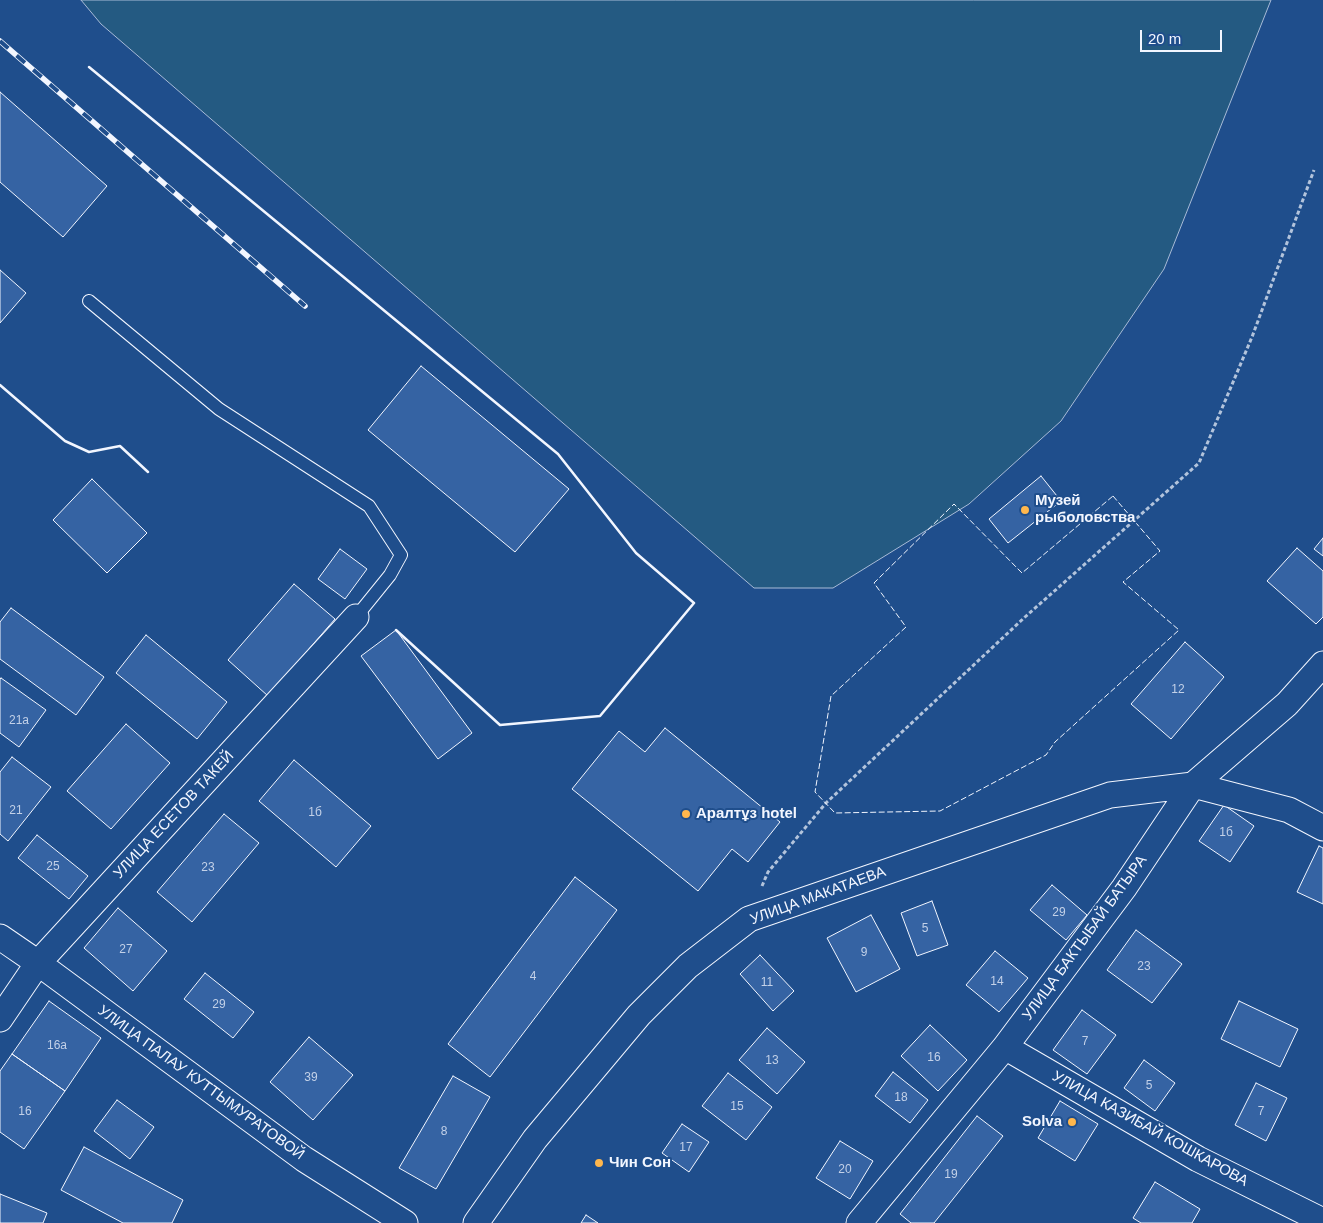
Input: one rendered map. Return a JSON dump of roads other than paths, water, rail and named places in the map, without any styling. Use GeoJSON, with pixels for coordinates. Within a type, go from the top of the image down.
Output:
{"type":"FeatureCollection","features":[{"type":"Feature","properties":{"kind":"street","name":"УЛИЦА ЕСЕТОВ ТАКЕЙ"},"geometry":{"type":"LineString","coordinates":[[0,1019],[38,963],[356,616]]}},
{"type":"Feature","properties":{"kind":"street","name":"УЛИЦА БАКТЫБАЙ БАТЫРА"},"geometry":{"type":"LineString","coordinates":[[863,1222],[1005,1047],[1124,888],[1193,785],[1287,704],[1323,664]]}},
{"type":"Feature","properties":{"kind":"street"},"geometry":{"type":"LineString","coordinates":[[1193,785],[1289,810],[1323,828]]}},
{"type":"Feature","properties":{"kind":"street","name":"УЛИЦА МАКАТАЕВА"},"geometry":{"type":"LineString","coordinates":[[476,1223],[535,1139],[639,1015],[688,966],[749,919],[1110,795],[1193,785]]}},
{"type":"Feature","properties":{"kind":"street","name":"УЛИЦА ПАЛАУ КУТТЫМУРАТОВОЙ"},"geometry":{"type":"LineString","coordinates":[[0,937],[304,1159],[406,1223]]}},
{"type":"Feature","properties":{"kind":"street","name":"УЛИЦА КАЗИБАЙ КОШКАРОВА"},"geometry":{"type":"LineString","coordinates":[[1005,1047],[1198,1159],[1323,1221]]}},
{"type":"Feature","properties":{"kind":"lane"},"geometry":{"type":"LineString","coordinates":[[89,301],[219,409],[369,506],[401,555],[390,575],[356,616]]}},
{"type":"Feature","properties":{"kind":"railway"},"geometry":{"type":"LineString","coordinates":[[0,41],[305,306]]}},
{"type":"Feature","properties":{"kind":"place","name":"Музей рыболовства"},"geometry":{"type":"Point","coordinates":[1025,510]}},
{"type":"Feature","properties":{"kind":"place","name":"Аралтұз hotel"},"geometry":{"type":"Point","coordinates":[686,814]}},
{"type":"Feature","properties":{"kind":"place","name":"Solva"},"geometry":{"type":"Point","coordinates":[1072,1122]}},
{"type":"Feature","properties":{"kind":"place","name":"Чин Сон"},"geometry":{"type":"Point","coordinates":[599,1163]}}]}
